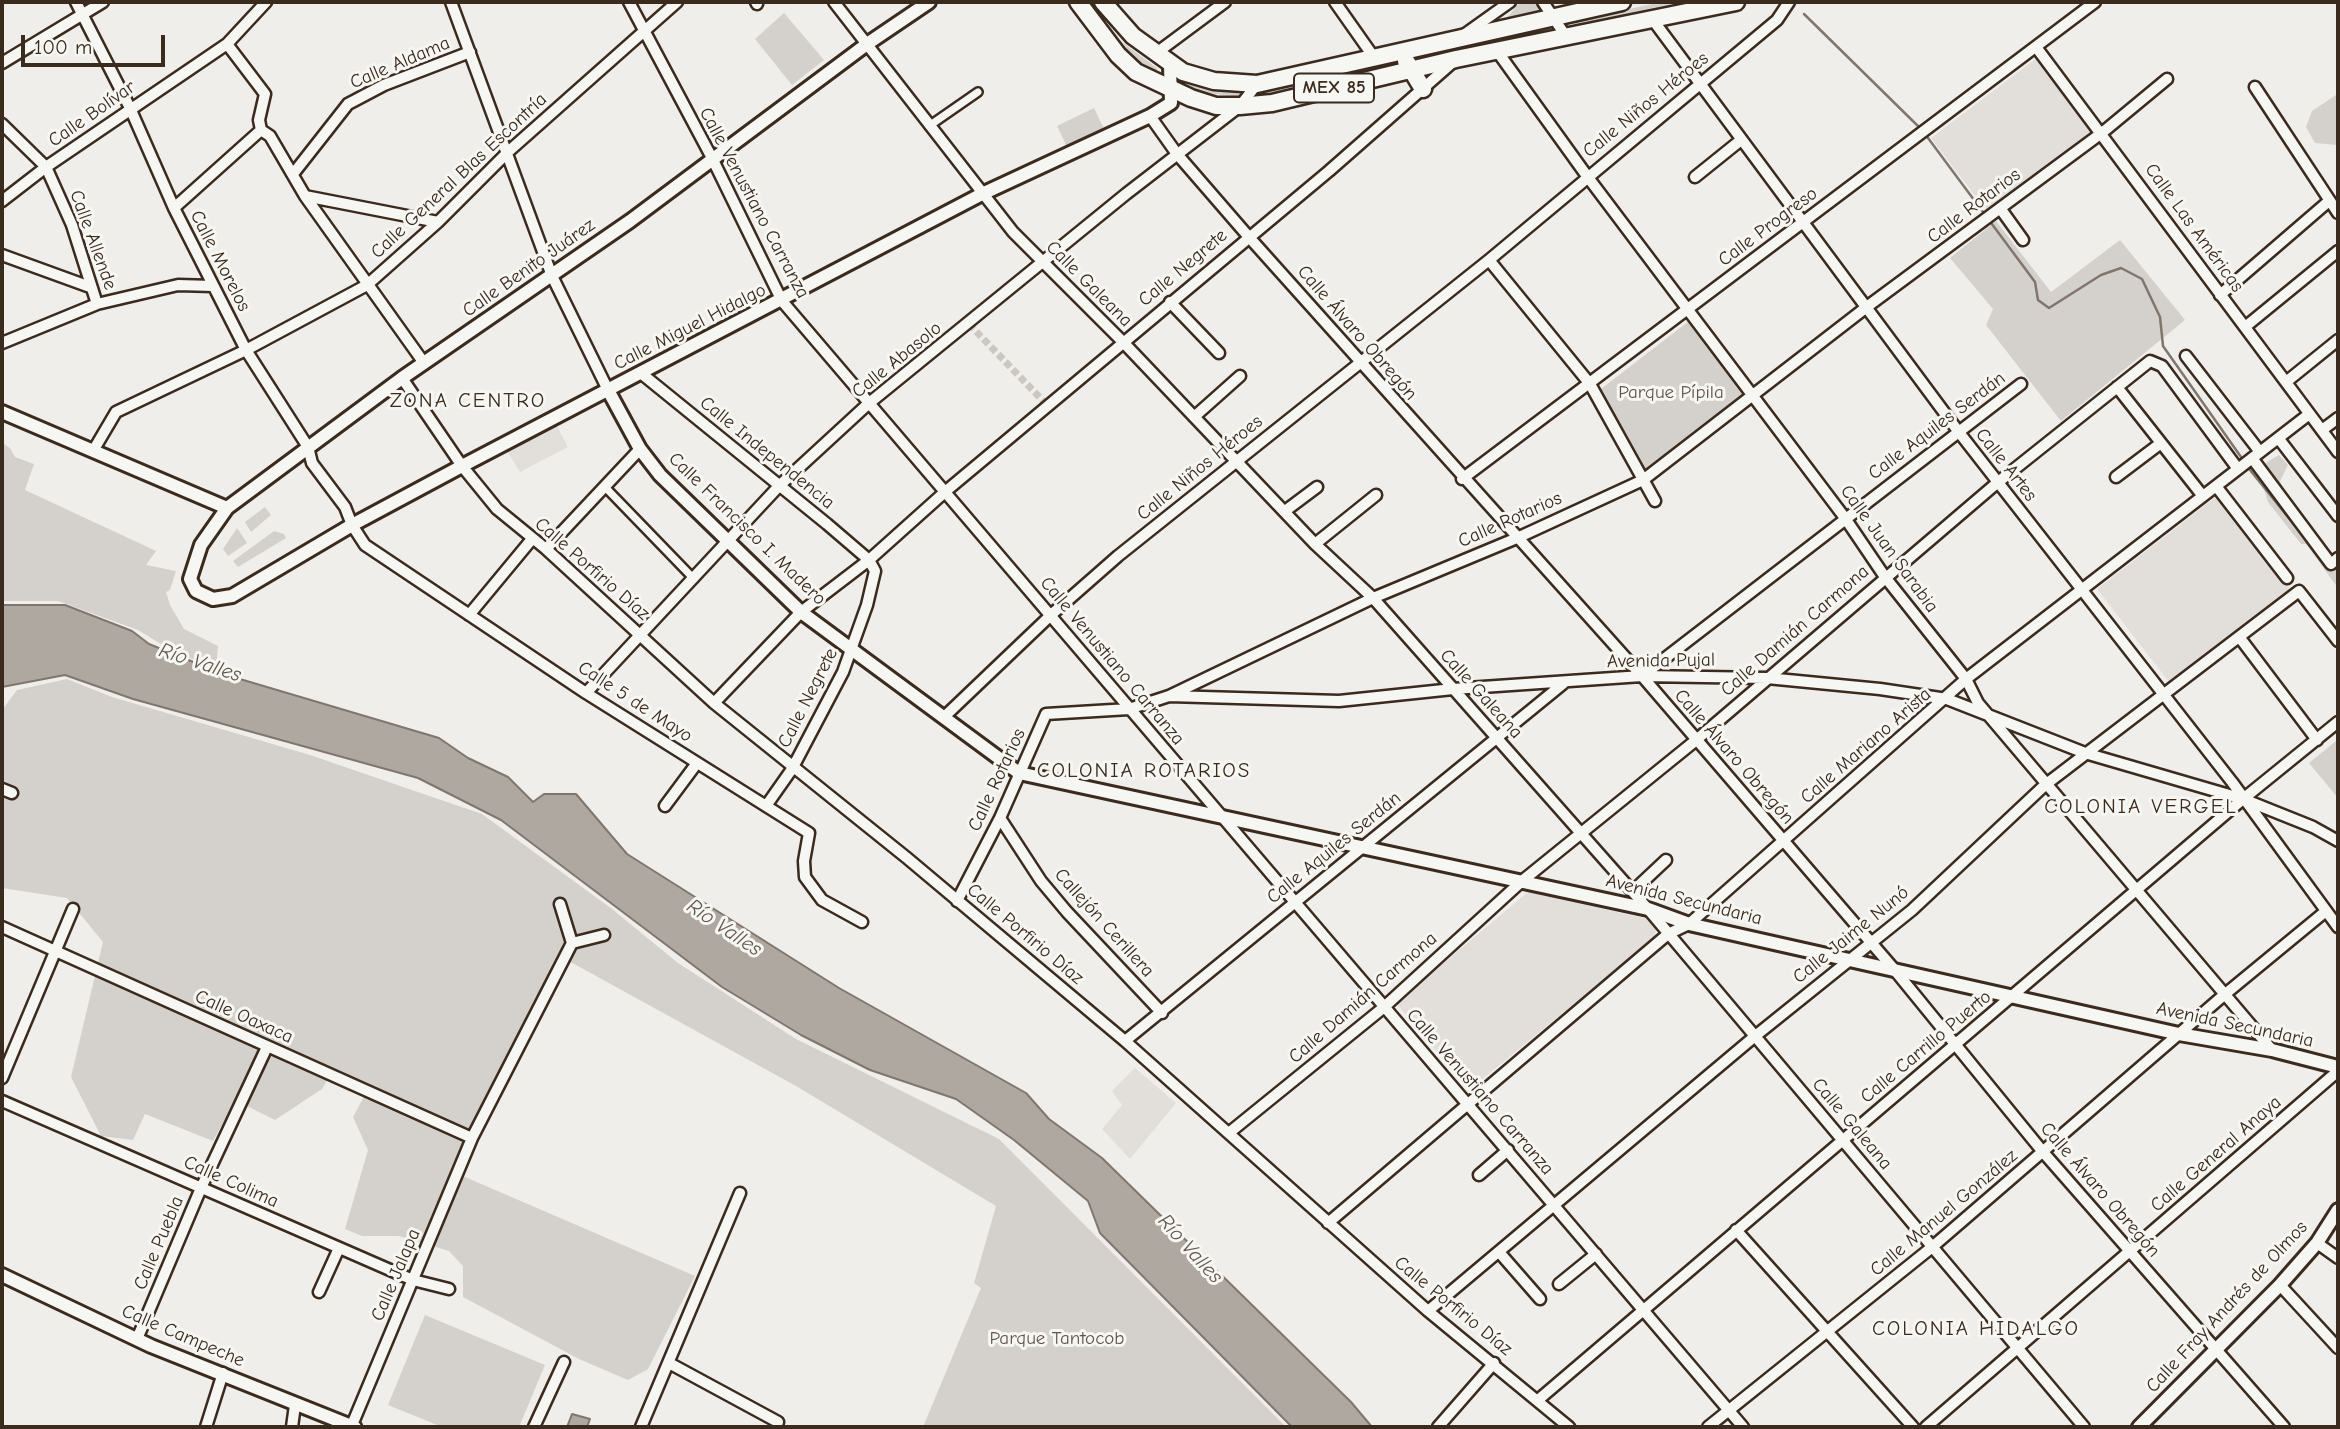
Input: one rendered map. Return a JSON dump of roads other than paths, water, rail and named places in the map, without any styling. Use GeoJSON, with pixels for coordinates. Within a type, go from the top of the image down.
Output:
{"type":"FeatureCollection","features":[{"type":"Feature","properties":{"kind":"main road","name":"MEX 85"},"geometry":{"type":"LineString","coordinates":[[1078,2],[1118,55],[1136,72],[1172,90],[1216,106],[1272,103],[1456,59],[1731,2]]}},
{"type":"Feature","properties":{"kind":"main road","name":"MEX 85"},"geometry":{"type":"LineString","coordinates":[[1103,2],[1133,36],[1170,65],[1214,81],[1257,84],[1622,2]]}},
{"type":"Feature","properties":{"kind":"main road"},"geometry":{"type":"LineString","coordinates":[[1399,52],[1423,89]]}},
{"type":"Feature","properties":{"kind":"street","name":"Calle Morelos"},"geometry":{"type":"LineString","coordinates":[[76,2],[130,108],[174,208],[246,350],[308,447],[312,463],[345,507],[352,525]]}},
{"type":"Feature","properties":{"kind":"street"},"geometry":{"type":"LineString","coordinates":[[2,63],[103,2]]}},
{"type":"Feature","properties":{"kind":"street","name":"Calle Bolívar"},"geometry":{"type":"LineString","coordinates":[[2,201],[130,108],[227,44],[266,2]]}},
{"type":"Feature","properties":{"kind":"street","name":"Calle Francisco I. Madero"},"geometry":{"type":"LineString","coordinates":[[451,2],[509,151],[552,276],[639,449],[660,475],[801,612],[1019,773]]}},
{"type":"Feature","properties":{"kind":"street","name":"Calle Venustiano Carranza"},"geometry":{"type":"LineString","coordinates":[[629,2],[712,158],[782,301],[946,491],[981,536],[1052,614],[1382,1008],[1555,1203],[1595,1254],[1743,1427]]}},
{"type":"Feature","properties":{"kind":"street","name":"Calle General Blas Escontría"},"geometry":{"type":"LineString","coordinates":[[93,451],[116,412],[246,350],[367,285],[438,222],[509,151],[677,2]]}},
{"type":"Feature","properties":{"kind":"street","name":"Calle Galeana"},"geometry":{"type":"LineString","coordinates":[[834,2],[982,194],[1044,264],[1123,342],[1315,544],[1373,598],[1633,891],[1843,1139],[2016,1350],[2084,1427]]}},
{"type":"Feature","properties":{"kind":"street","name":"Calle Benito Juárez"},"geometry":{"type":"LineString","coordinates":[[196,591],[190,579],[201,545],[227,508],[402,378],[552,276],[867,44],[929,2]]}},
{"type":"Feature","properties":{"kind":"street"},"geometry":{"type":"LineString","coordinates":[[1154,54],[1225,2]]}},
{"type":"Feature","properties":{"kind":"street"},"geometry":{"type":"LineString","coordinates":[[1335,2],[1373,56]]}},
{"type":"Feature","properties":{"kind":"street"},"geometry":{"type":"LineString","coordinates":[[1458,38],[1510,2]]}},
{"type":"Feature","properties":{"kind":"street"},"geometry":{"type":"LineString","coordinates":[[1543,2],[1567,38]]}},
{"type":"Feature","properties":{"kind":"street","name":"Calle Niños Héroes"},"geometry":{"type":"LineString","coordinates":[[944,717],[1052,614],[1237,460],[1489,260],[1777,20],[1789,2]]}},
{"type":"Feature","properties":{"kind":"street","name":"Calle Progreso"},"geometry":{"type":"LineString","coordinates":[[1462,479],[2095,2]]}},
{"type":"Feature","properties":{"kind":"street","name":"Calle Artes"},"geometry":{"type":"LineString","coordinates":[[1653,20],[1702,83],[1803,224],[1868,306],[1958,431],[2243,799],[2338,927]]}},
{"type":"Feature","properties":{"kind":"street"},"geometry":{"type":"LineString","coordinates":[[227,44],[265,94],[259,120],[261,130],[270,136],[305,196],[424,363]]}},
{"type":"Feature","properties":{"kind":"street","name":"Calle Las Américas"},"geometry":{"type":"LineString","coordinates":[[2036,47],[2103,132],[2308,415],[2338,452]]}},
{"type":"Feature","properties":{"kind":"street","name":"Calle Juan Sarabia"},"geometry":{"type":"LineString","coordinates":[[1497,51],[1686,309],[1845,518],[1885,578],[1966,680],[1978,703],[2272,1050]]}},
{"type":"Feature","properties":{"kind":"street","name":"Calle Aldama"},"geometry":{"type":"LineString","coordinates":[[293,174],[348,104],[384,85],[470,52]]}},
{"type":"Feature","properties":{"kind":"street","name":"Calle Negrete"},"geometry":{"type":"LineString","coordinates":[[714,704],[801,612],[869,560],[946,491],[1456,59]]}},
{"type":"Feature","properties":{"kind":"street"},"geometry":{"type":"LineString","coordinates":[[1170,65],[1172,90]]}},
{"type":"Feature","properties":{"kind":"street","name":"Calle Rotarios"},"geometry":{"type":"LineString","coordinates":[[957,901],[1000,818],[1046,714],[1129,709],[1169,696],[1373,598],[1517,538],[1643,480],[1868,306],[2103,132],[2167,79]]}},
{"type":"Feature","properties":{"kind":"street","name":"Calle Abasolo"},"geometry":{"type":"LineString","coordinates":[[586,693],[695,580],[779,486],[869,404],[1240,106],[1257,84]]}},
{"type":"Feature","properties":{"kind":"street"},"geometry":{"type":"LineString","coordinates":[[2255,87],[2338,213]]}},
{"type":"Feature","properties":{"kind":"street","name":"Calle Miguel Hidalgo"},"geometry":{"type":"LineString","coordinates":[[196,591],[213,599],[232,596],[352,525],[462,466],[782,301],[982,194],[1150,116],[1171,103],[1172,90]]}},
{"type":"Feature","properties":{"kind":"street"},"geometry":{"type":"LineString","coordinates":[[929,127],[978,92]]}},
{"type":"Feature","properties":{"kind":"street","name":"Calle Álvaro Obregón"},"geometry":{"type":"LineString","coordinates":[[1150,116],[1177,154],[1248,236],[1462,479],[1642,676],[1695,741],[1893,968],[2043,1152],[2284,1427]]}},
{"type":"Feature","properties":{"kind":"street","name":"Calle Allende"},"geometry":{"type":"LineString","coordinates":[[2,124],[46,167],[72,225],[97,304]]}},
{"type":"Feature","properties":{"kind":"street"},"geometry":{"type":"LineString","coordinates":[[174,208],[261,130]]}},
{"type":"Feature","properties":{"kind":"street"},"geometry":{"type":"LineString","coordinates":[[1695,177],[1741,140]]}},
{"type":"Feature","properties":{"kind":"street"},"geometry":{"type":"LineString","coordinates":[[305,196],[438,222]]}},
{"type":"Feature","properties":{"kind":"street"},"geometry":{"type":"LineString","coordinates":[[2220,295],[2329,201]]}},
{"type":"Feature","properties":{"kind":"street"},"geometry":{"type":"LineString","coordinates":[[1997,210],[2023,240]]}},
{"type":"Feature","properties":{"kind":"street"},"geometry":{"type":"LineString","coordinates":[[2245,327],[2338,251]]}},
{"type":"Feature","properties":{"kind":"street"},"geometry":{"type":"LineString","coordinates":[[2,255],[90,287]]}},
{"type":"Feature","properties":{"kind":"street"},"geometry":{"type":"LineString","coordinates":[[1489,260],[1590,384],[1655,501]]}},
{"type":"Feature","properties":{"kind":"street"},"geometry":{"type":"LineString","coordinates":[[2,343],[97,304],[178,285],[213,286]]}},
{"type":"Feature","properties":{"kind":"street"},"geometry":{"type":"LineString","coordinates":[[1170,302],[1219,353]]}},
{"type":"Feature","properties":{"kind":"street"},"geometry":{"type":"LineString","coordinates":[[2286,382],[2338,340]]}},
{"type":"Feature","properties":{"kind":"street"},"geometry":{"type":"LineString","coordinates":[[2186,356],[2334,561]]}},
{"type":"Feature","properties":{"kind":"street","name":"Calle Damián Carmona"},"geometry":{"type":"LineString","coordinates":[[1230,1132],[1382,1008],[1522,881],[1695,741],[1997,482],[2150,361],[2162,366],[2238,469]]}},
{"type":"Feature","properties":{"kind":"street","name":"Calle Independencia"},"geometry":{"type":"LineString","coordinates":[[642,374],[869,560]]}},
{"type":"Feature","properties":{"kind":"street"},"geometry":{"type":"LineString","coordinates":[[1194,417],[1240,376]]}},
{"type":"Feature","properties":{"kind":"street","name":"Calle Porfirio Díaz"},"geometry":{"type":"LineString","coordinates":[[402,378],[462,466],[497,509],[641,634],[714,704],[792,769],[850,811],[1125,1041],[1428,1311],[1569,1427]]}},
{"type":"Feature","properties":{"kind":"street","name":"Calle Aquiles Serdán"},"geometry":{"type":"LineString","coordinates":[[1642,676],[2021,384]]}},
{"type":"Feature","properties":{"kind":"street"},"geometry":{"type":"LineString","coordinates":[[2117,387],[2202,495]]}},
{"type":"Feature","properties":{"kind":"street"},"geometry":{"type":"LineString","coordinates":[[2,412],[227,508]]}},
{"type":"Feature","properties":{"kind":"street","name":"Calle Mariano Arista"},"geometry":{"type":"LineString","coordinates":[[1328,1223],[1668,934],[1689,924],[1966,680],[2308,415]]}},
{"type":"Feature","properties":{"kind":"street"},"geometry":{"type":"LineString","coordinates":[[2322,430],[2338,418]]}},
{"type":"Feature","properties":{"kind":"street"},"geometry":{"type":"LineString","coordinates":[[2279,439],[2338,516]]}},
{"type":"Feature","properties":{"kind":"street"},"geometry":{"type":"LineString","coordinates":[[2116,477],[2161,443]]}},
{"type":"Feature","properties":{"kind":"street"},"geometry":{"type":"LineString","coordinates":[[546,549],[639,449]]}},
{"type":"Feature","properties":{"kind":"street"},"geometry":{"type":"LineString","coordinates":[[2216,486],[2287,578]]}},
{"type":"Feature","properties":{"kind":"street"},"geometry":{"type":"LineString","coordinates":[[605,487],[695,580]]}},
{"type":"Feature","properties":{"kind":"street"},"geometry":{"type":"LineString","coordinates":[[1285,512],[1317,487]]}},
{"type":"Feature","properties":{"kind":"street"},"geometry":{"type":"LineString","coordinates":[[1315,544],[1377,495]]}},
{"type":"Feature","properties":{"kind":"street","name":"Calle 5 de Mayo"},"geometry":{"type":"LineString","coordinates":[[352,525],[365,545],[586,693],[809,833],[804,861],[805,877],[822,901],[862,922]]}},
{"type":"Feature","properties":{"kind":"street"},"geometry":{"type":"LineString","coordinates":[[469,615],[532,539]]}},
{"type":"Feature","properties":{"kind":"street","name":"Calle Negrete"},"geometry":{"type":"LineString","coordinates":[[766,806],[792,769],[852,649],[875,571],[869,560]]}},
{"type":"Feature","properties":{"kind":"street","name":"Calle Jaime Nunó"},"geometry":{"type":"LineString","coordinates":[[1428,1311],[1754,1037],[1912,910],[2045,785],[2299,591],[2338,641]]}},
{"type":"Feature","properties":{"kind":"street"},"geometry":{"type":"LineString","coordinates":[[2240,638],[2317,740]]}},
{"type":"Feature","properties":{"kind":"street","name":"Avenida Pujal"},"geometry":{"type":"LineString","coordinates":[[1169,696],[1339,701],[1453,689],[1642,676],[1767,678],[1947,699],[2085,752],[2243,799],[2313,827],[2338,841]]}},
{"type":"Feature","properties":{"kind":"street","name":"Calle Aquiles Serdán"},"geometry":{"type":"LineString","coordinates":[[1125,1041],[1364,850],[1496,737],[1565,683]]}},
{"type":"Feature","properties":{"kind":"street","name":"Calle Carrillo Puerto"},"geometry":{"type":"LineString","coordinates":[[1538,1400],[2243,799],[2338,722]]}},
{"type":"Feature","properties":{"kind":"street"},"geometry":{"type":"LineString","coordinates":[[665,806],[697,763]]}},
{"type":"Feature","properties":{"kind":"street","name":"Avenida Secundaria"},"geometry":{"type":"LineString","coordinates":[[1019,773],[1364,850],[1648,909],[1689,924],[2179,1034],[2272,1050],[2338,1069]]}},
{"type":"Feature","properties":{"kind":"street","name":"Callejón Cerillera"},"geometry":{"type":"LineString","coordinates":[[1000,818],[1058,902],[1162,1013]]}},
{"type":"Feature","properties":{"kind":"street"},"geometry":{"type":"LineString","coordinates":[[1633,891],[1666,860]]}},
{"type":"Feature","properties":{"kind":"street"},"geometry":{"type":"LineString","coordinates":[[560,904],[572,943],[604,935]]}},
{"type":"Feature","properties":{"kind":"street"},"geometry":{"type":"LineString","coordinates":[[2,1078],[73,909]]}},
{"type":"Feature","properties":{"kind":"street","name":"Calle Manuel González"},"geometry":{"type":"LineString","coordinates":[[1708,1427],[1931,1248],[2224,995],[2326,911]]}},
{"type":"Feature","properties":{"kind":"street","name":"Calle Oaxaca"},"geometry":{"type":"LineString","coordinates":[[2,927],[472,1138]]}},
{"type":"Feature","properties":{"kind":"street","name":"Calle Jalapa"},"geometry":{"type":"LineString","coordinates":[[354,1427],[472,1138],[572,943]]}},
{"type":"Feature","properties":{"kind":"street","name":"Calle Puebla"},"geometry":{"type":"LineString","coordinates":[[137,1339],[201,1188],[267,1047]]}},
{"type":"Feature","properties":{"kind":"street","name":"Calle General Anaya"},"geometry":{"type":"LineString","coordinates":[[1926,1427],[2338,1069]]}},
{"type":"Feature","properties":{"kind":"street","name":"Calle Colima"},"geometry":{"type":"LineString","coordinates":[[2,1101],[414,1280],[449,1289]]}},
{"type":"Feature","properties":{"kind":"street"},"geometry":{"type":"LineString","coordinates":[[1479,1175],[1508,1150]]}},
{"type":"Feature","properties":{"kind":"street"},"geometry":{"type":"LineString","coordinates":[[641,1427],[740,1193]]}},
{"type":"Feature","properties":{"kind":"street","name":"Calle Fray Andrés de Olmos"},"geometry":{"type":"LineString","coordinates":[[2139,1427],[2280,1285],[2317,1243],[2338,1210]]}},
{"type":"Feature","properties":{"kind":"street"},"geometry":{"type":"LineString","coordinates":[[1736,1230],[1913,1427]]}},
{"type":"Feature","properties":{"kind":"street"},"geometry":{"type":"LineString","coordinates":[[2317,1243],[2338,1258]]}},
{"type":"Feature","properties":{"kind":"street"},"geometry":{"type":"LineString","coordinates":[[319,1292],[339,1248]]}},
{"type":"Feature","properties":{"kind":"street"},"geometry":{"type":"LineString","coordinates":[[1499,1252],[1540,1299]]}},
{"type":"Feature","properties":{"kind":"street"},"geometry":{"type":"LineString","coordinates":[[1559,1284],[1595,1254]]}},
{"type":"Feature","properties":{"kind":"street","name":"Calle Campeche"},"geometry":{"type":"LineString","coordinates":[[2,1275],[137,1339],[354,1427]]}},
{"type":"Feature","properties":{"kind":"street"},"geometry":{"type":"LineString","coordinates":[[2280,1285],[2338,1348]]}},
{"type":"Feature","properties":{"kind":"street"},"geometry":{"type":"LineString","coordinates":[[534,1427],[564,1362]]}},
{"type":"Feature","properties":{"kind":"street"},"geometry":{"type":"LineString","coordinates":[[669,1363],[778,1422]]}},
{"type":"Feature","properties":{"kind":"street"},"geometry":{"type":"LineString","coordinates":[[1438,1427],[1494,1363]]}},
{"type":"Feature","properties":{"kind":"street"},"geometry":{"type":"LineString","coordinates":[[206,1427],[223,1373]]}},
{"type":"Feature","properties":{"kind":"street"},"geometry":{"type":"LineString","coordinates":[[292,1427],[295,1405]]}},
{"type":"Feature","properties":{"kind":"water","name":"Río Valles"},"geometry":{"type":"Polygon","coordinates":[[[2,605],[65,605],[132,631],[149,644],[223,674],[439,738],[468,758],[508,777],[533,802],[544,794],[576,794],[627,854],[839,988],[1026,1093],[1049,1119],[1102,1158],[1351,1402],[1372,1427],[1292,1427],[1100,1233],[1088,1201],[1014,1140],[956,1099],[870,1070],[801,1035],[722,987],[501,820],[418,778],[133,699],[65,675],[2,687],[2,605]]]}},
{"type":"Feature","properties":{"kind":"water"},"geometry":{"type":"Polygon","coordinates":[[[572,1414],[590,1419],[587,1427],[567,1427],[572,1414]]]}},
{"type":"Feature","properties":{"kind":"waterway"},"geometry":{"type":"LineString","coordinates":[[1804,14],[1920,128]]}},
{"type":"Feature","properties":{"kind":"waterway"},"geometry":{"type":"LineString","coordinates":[[1928,138],[2035,282],[2038,300],[2049,308],[2101,275],[2121,268],[2142,279],[2160,317],[2163,346],[2241,457]]}},
{"type":"Feature","properties":{"kind":"waterway"},"geometry":{"type":"LineString","coordinates":[[2250,470],[2305,538]]}},
{"type":"Feature","properties":{"kind":"tunnel"},"geometry":{"type":"LineString","coordinates":[[969,324],[1049,407]]}},
{"type":"Feature","properties":{"kind":"district","name":"ZONA CENTRO"},"geometry":{"type":"Point","coordinates":[468,401]}},
{"type":"Feature","properties":{"kind":"district","name":"COLONIA ROTARIOS"},"geometry":{"type":"Point","coordinates":[1144,771]}},
{"type":"Feature","properties":{"kind":"district","name":"COLONIA VERGEL"},"geometry":{"type":"Point","coordinates":[2141,807]}},
{"type":"Feature","properties":{"kind":"district","name":"COLONIA HIDALGO"},"geometry":{"type":"Point","coordinates":[1976,1329]}},
{"type":"Feature","properties":{"kind":"park label","name":"Parque Pípila"},"geometry":{"type":"Point","coordinates":[1671,393]}},
{"type":"Feature","properties":{"kind":"park label","name":"Parque Tantocob"},"geometry":{"type":"Point","coordinates":[1057,1339]}}]}
